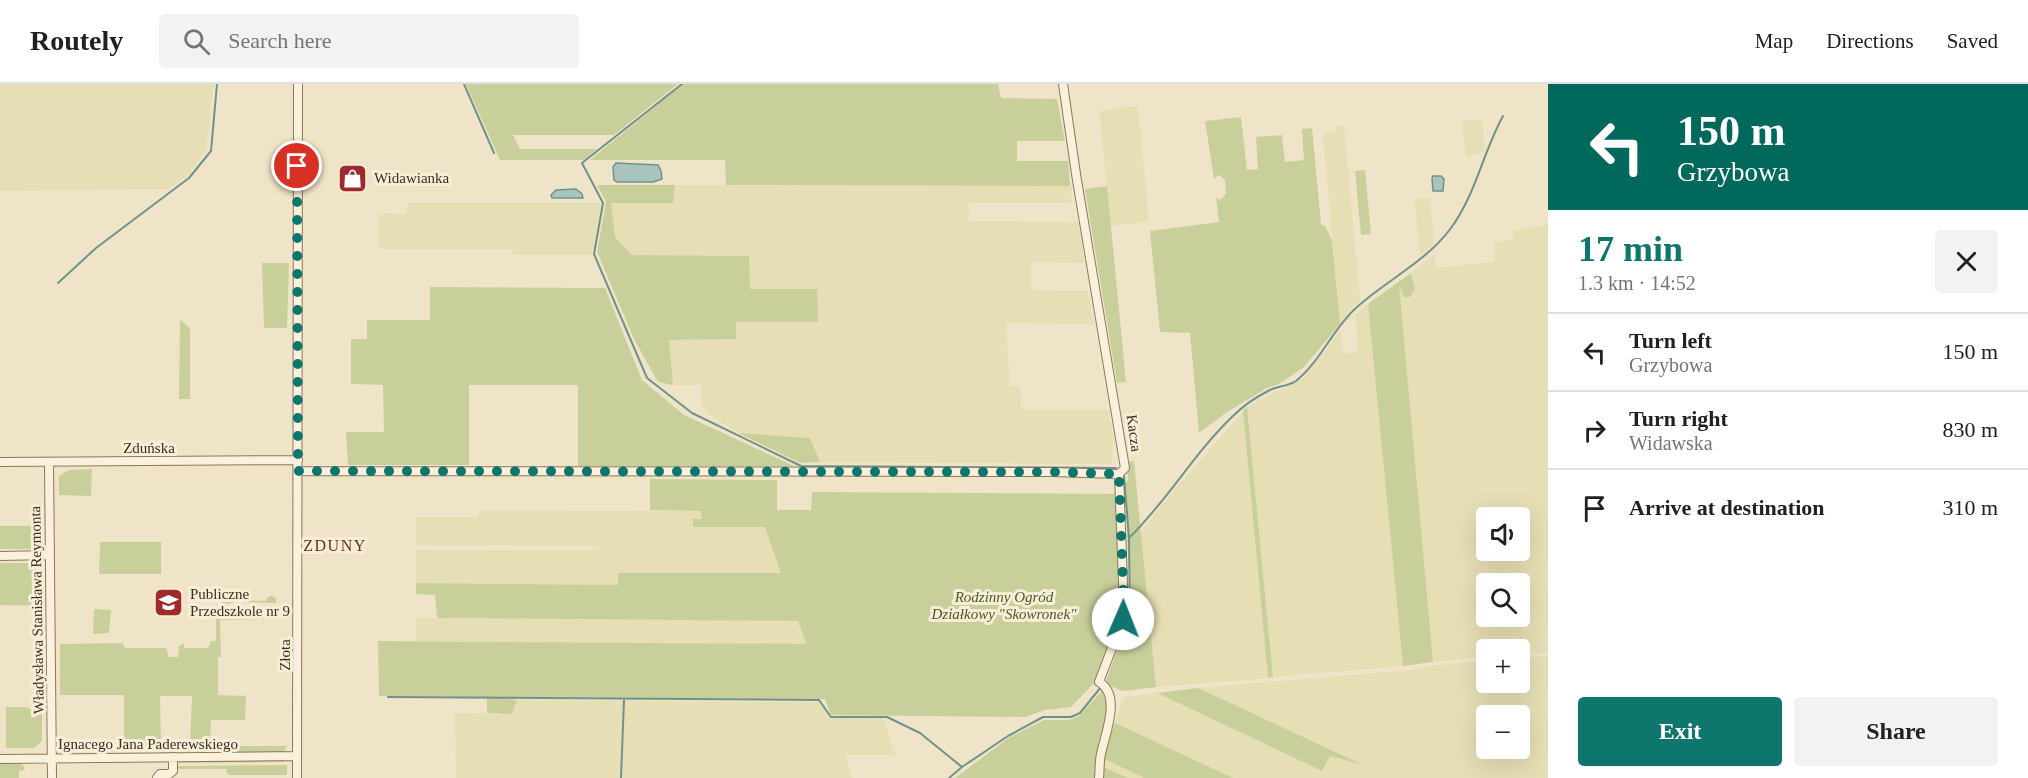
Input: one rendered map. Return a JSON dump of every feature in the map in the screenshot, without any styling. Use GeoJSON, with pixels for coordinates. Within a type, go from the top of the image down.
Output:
{"type":"FeatureCollection","features":[{"type":"Feature","properties":{"kind":"street","name":"Złota"},"geometry":{"type":"LineString","coordinates":[[297,778],[298,84]]}},
{"type":"Feature","properties":{"kind":"street","name":"Kacza"},"geometry":{"type":"LineString","coordinates":[[1063,84],[1125,468],[1119,474],[1124,611],[1099,682],[1107,691],[1111,713],[1100,757],[1099,778]]}},
{"type":"Feature","properties":{"kind":"street","name":"Zduńska"},"geometry":{"type":"LineString","coordinates":[[0,462],[298,460]]}},
{"type":"Feature","properties":{"kind":"street","name":"Władysława Stanisława Reymonta"},"geometry":{"type":"LineString","coordinates":[[49,462],[52,778]]}},
{"type":"Feature","properties":{"kind":"street"},"geometry":{"type":"LineString","coordinates":[[298,471],[1119,474]]}},
{"type":"Feature","properties":{"kind":"street"},"geometry":{"type":"LineString","coordinates":[[0,556],[50,555]]}},
{"type":"Feature","properties":{"kind":"street","name":"Ignacego Jana Paderewskiego"},"geometry":{"type":"LineString","coordinates":[[0,759],[297,756]]}},
{"type":"Feature","properties":{"kind":"street"},"geometry":{"type":"LineString","coordinates":[[157,778],[160,774],[169,774],[173,771],[173,757]]}},
{"type":"Feature","properties":{"kind":"shaded area"},"geometry":{"type":"Polygon","coordinates":[[[0,84],[214,84],[206,151],[187,176],[169,189],[0,191],[0,84]]]}},
{"type":"Feature","properties":{"kind":"shaded area"},"geometry":{"type":"Polygon","coordinates":[[[1138,106],[1149,221],[1111,226],[1099,111],[1138,106]]]}},
{"type":"Feature","properties":{"kind":"shaded area"},"geometry":{"type":"Polygon","coordinates":[[[1482,120],[1485,151],[1466,158],[1462,121],[1482,120]]]}},
{"type":"Feature","properties":{"kind":"shaded area"},"geometry":{"type":"Polygon","coordinates":[[[1344,125],[1360,299],[1340,324],[1323,134],[1336,132],[1337,126],[1344,125]]]}},
{"type":"Feature","properties":{"kind":"shaded area"},"geometry":{"type":"Polygon","coordinates":[[[675,185],[1072,186],[1071,203],[969,203],[969,221],[1079,222],[1084,263],[1031,262],[1031,290],[1088,291],[1094,324],[1006,323],[1010,386],[1020,387],[1021,410],[1109,410],[1113,434],[1112,464],[820,462],[810,438],[738,433],[709,414],[702,406],[701,385],[673,385],[669,340],[736,339],[736,322],[817,322],[750,289],[748,256],[632,255],[615,237],[611,203],[672,203],[675,185]]]}},
{"type":"Feature","properties":{"kind":"shaded area"},"geometry":{"type":"Polygon","coordinates":[[[1430,197],[1434,243],[1420,255],[1414,199],[1430,197]]]}},
{"type":"Feature","properties":{"kind":"shaded area"},"geometry":{"type":"Polygon","coordinates":[[[407,203],[601,203],[592,255],[512,255],[513,249],[379,249],[378,213],[407,214],[407,203]]]}},
{"type":"Feature","properties":{"kind":"shaded area"},"geometry":{"type":"Polygon","coordinates":[[[1548,225],[1548,653],[1530,654],[1530,639],[1476,639],[1476,657],[1433,662],[1398,282],[1415,289],[1411,273],[1435,254],[1436,268],[1495,262],[1494,243],[1513,240],[1513,230],[1548,225]]]}},
{"type":"Feature","properties":{"kind":"shaded area"},"geometry":{"type":"Polygon","coordinates":[[[1368,304],[1403,666],[1273,677],[1247,407],[1305,377],[1341,330],[1343,354],[1358,351],[1355,315],[1368,304]]]}},
{"type":"Feature","properties":{"kind":"shaded area"},"geometry":{"type":"Polygon","coordinates":[[[1243,411],[1268,678],[1156,687],[1141,532],[1243,411]]]}},
{"type":"Feature","properties":{"kind":"shaded area"},"geometry":{"type":"Polygon","coordinates":[[[479,510],[702,511],[702,519],[693,527],[765,527],[782,573],[619,573],[618,585],[416,583],[416,550],[599,550],[599,546],[416,545],[416,517],[478,517],[479,510]]]}},
{"type":"Feature","properties":{"kind":"shaded area"},"geometry":{"type":"Polygon","coordinates":[[[416,618],[798,621],[806,644],[416,641],[416,618]]]}},
{"type":"Feature","properties":{"kind":"shaded area"},"geometry":{"type":"Polygon","coordinates":[[[1548,656],[1548,778],[1233,778],[1115,723],[1123,699],[1156,693],[1322,771],[1330,756],[1356,762],[1198,688],[1412,670],[1435,665],[1476,662],[1476,693],[1530,693],[1530,657],[1548,656]]]}},
{"type":"Feature","properties":{"kind":"shaded area"},"geometry":{"type":"Polygon","coordinates":[[[517,700],[818,702],[831,718],[883,718],[895,755],[845,755],[852,778],[456,778],[455,713],[512,714],[517,700]]]}},
{"type":"Feature","properties":{"kind":"shaded area"},"geometry":{"type":"Polygon","coordinates":[[[1102,758],[1144,778],[1128,778],[1101,766],[1102,758]]]}},
{"type":"Feature","properties":{"kind":"green space"},"geometry":{"type":"Polygon","coordinates":[[[466,84],[678,84],[614,135],[513,135],[520,149],[597,149],[584,160],[500,160],[466,84]]]}},
{"type":"Feature","properties":{"kind":"green space"},"geometry":{"type":"Polygon","coordinates":[[[683,84],[998,84],[1001,98],[1057,99],[1065,141],[1017,141],[1017,161],[1068,161],[1070,186],[726,185],[725,160],[590,160],[683,84]]]}},
{"type":"Feature","properties":{"kind":"green space"},"geometry":{"type":"Polygon","coordinates":[[[1241,117],[1247,170],[1258,169],[1256,137],[1282,135],[1285,162],[1304,160],[1302,129],[1312,128],[1321,224],[1325,226],[1332,240],[1340,324],[1304,367],[1279,384],[1267,388],[1227,412],[1199,433],[1190,333],[1160,332],[1150,231],[1219,222],[1216,198],[1221,200],[1226,193],[1225,180],[1219,175],[1214,179],[1205,121],[1241,117]]]}},
{"type":"Feature","properties":{"kind":"green space"},"geometry":{"type":"Polygon","coordinates":[[[1365,170],[1371,234],[1361,235],[1355,171],[1365,170]]]}},
{"type":"Feature","properties":{"kind":"green space"},"geometry":{"type":"Polygon","coordinates":[[[597,185],[675,185],[673,203],[611,203],[615,237],[632,255],[749,256],[750,289],[817,289],[818,322],[736,322],[736,339],[669,340],[673,385],[658,382],[634,339],[597,252],[606,202],[597,185]]]}},
{"type":"Feature","properties":{"kind":"green space"},"geometry":{"type":"Polygon","coordinates":[[[1107,186],[1126,382],[1117,383],[1085,189],[1107,186]]]}},
{"type":"Feature","properties":{"kind":"green space"},"geometry":{"type":"Polygon","coordinates":[[[262,263],[289,263],[287,328],[264,328],[262,263]]]}},
{"type":"Feature","properties":{"kind":"green space"},"geometry":{"type":"Polygon","coordinates":[[[1411,273],[1415,289],[1410,297],[1404,297],[1399,285],[1433,662],[1403,666],[1368,304],[1411,273]]]}},
{"type":"Feature","properties":{"kind":"green space"},"geometry":{"type":"Polygon","coordinates":[[[430,287],[605,288],[642,380],[684,415],[794,466],[578,466],[578,385],[469,385],[469,465],[348,465],[346,432],[384,432],[383,385],[351,384],[351,339],[367,339],[367,320],[430,320],[430,287]]]}},
{"type":"Feature","properties":{"kind":"green space"},"geometry":{"type":"Polygon","coordinates":[[[180,319],[190,329],[190,399],[179,399],[180,319]]]}},
{"type":"Feature","properties":{"kind":"green space"},"geometry":{"type":"Polygon","coordinates":[[[1247,407],[1273,677],[1268,678],[1243,411],[1247,407]]]}},
{"type":"Feature","properties":{"kind":"green space"},"geometry":{"type":"Polygon","coordinates":[[[738,433],[810,438],[820,462],[800,463],[738,433]]]}},
{"type":"Feature","properties":{"kind":"green space"},"geometry":{"type":"Polygon","coordinates":[[[1134,461],[1156,687],[1123,691],[1105,684],[1125,628],[1131,625],[1125,484],[1128,480],[1127,462],[1134,461]]]}},
{"type":"Feature","properties":{"kind":"green space"},"geometry":{"type":"Polygon","coordinates":[[[92,469],[91,496],[59,495],[59,476],[69,470],[92,469]]]}},
{"type":"Feature","properties":{"kind":"green space","name":"Rodzinny Ogród Działkowy \"Skowronek\""},"geometry":{"type":"Polygon","coordinates":[[[650,479],[777,480],[777,510],[811,510],[812,492],[1119,494],[1121,616],[1095,682],[1071,707],[1045,710],[1025,717],[831,715],[825,699],[496,697],[517,700],[512,714],[487,713],[487,697],[379,696],[378,641],[806,644],[798,621],[437,618],[435,595],[416,594],[416,583],[618,585],[618,573],[781,573],[765,527],[693,527],[693,519],[702,519],[701,511],[650,510],[650,479]]]}},
{"type":"Feature","properties":{"kind":"green space"},"geometry":{"type":"Polygon","coordinates":[[[0,526],[41,526],[41,542],[34,549],[0,549],[0,526]]]}},
{"type":"Feature","properties":{"kind":"green space"},"geometry":{"type":"Polygon","coordinates":[[[100,542],[161,542],[161,574],[99,574],[100,542]]]}},
{"type":"Feature","properties":{"kind":"green space"},"geometry":{"type":"Polygon","coordinates":[[[0,563],[34,563],[42,572],[42,606],[0,605],[0,563]]]}},
{"type":"Feature","properties":{"kind":"green space"},"geometry":{"type":"Polygon","coordinates":[[[225,595],[226,600],[266,601],[272,596],[276,598],[276,603],[235,602],[224,605],[220,599],[225,595]]]}},
{"type":"Feature","properties":{"kind":"green space"},"geometry":{"type":"Polygon","coordinates":[[[94,609],[111,610],[109,633],[93,634],[94,609]]]}},
{"type":"Feature","properties":{"kind":"green space"},"geometry":{"type":"Polygon","coordinates":[[[277,609],[274,619],[220,620],[221,657],[218,657],[218,695],[246,696],[245,720],[211,720],[210,746],[287,746],[284,752],[185,752],[184,747],[190,747],[192,696],[160,696],[161,747],[124,748],[124,695],[60,695],[60,644],[123,643],[125,648],[166,648],[169,657],[178,657],[179,646],[184,643],[184,648],[208,648],[211,641],[216,641],[216,616],[211,614],[213,612],[272,614],[277,609]]]}},
{"type":"Feature","properties":{"kind":"green space"},"geometry":{"type":"Polygon","coordinates":[[[1198,688],[1363,765],[1330,756],[1322,771],[1157,693],[1198,688]]]}},
{"type":"Feature","properties":{"kind":"green space"},"geometry":{"type":"Polygon","coordinates":[[[1102,691],[1106,698],[1107,720],[1096,778],[955,778],[1010,737],[1044,720],[1069,720],[1079,716],[1102,691]]]}},
{"type":"Feature","properties":{"kind":"green space"},"geometry":{"type":"Polygon","coordinates":[[[6,707],[25,707],[42,713],[42,741],[34,748],[6,748],[6,707]]]}},
{"type":"Feature","properties":{"kind":"green space"},"geometry":{"type":"Polygon","coordinates":[[[1115,723],[1233,778],[1144,778],[1102,758],[1115,723]]]}},
{"type":"Feature","properties":{"kind":"green space"},"geometry":{"type":"Polygon","coordinates":[[[161,747],[179,747],[177,753],[162,754],[161,747]]]}},
{"type":"Feature","properties":{"kind":"green space"},"geometry":{"type":"Polygon","coordinates":[[[284,760],[284,762],[178,763],[181,761],[284,760]]]}},
{"type":"Feature","properties":{"kind":"green space"},"geometry":{"type":"Polygon","coordinates":[[[20,762],[25,768],[19,771],[19,778],[0,778],[0,763],[20,762]]]}},
{"type":"Feature","properties":{"kind":"green space"},"geometry":{"type":"Polygon","coordinates":[[[287,765],[287,775],[228,775],[226,769],[178,769],[177,766],[287,765]]]}},
{"type":"Feature","properties":{"kind":"green space"},"geometry":{"type":"Polygon","coordinates":[[[1101,766],[1128,778],[1101,778],[1101,766]]]}},
{"type":"Feature","properties":{"kind":"water"},"geometry":{"type":"Polygon","coordinates":[[[616,163],[658,165],[662,179],[653,182],[617,182],[614,180],[613,167],[616,163]]]}},
{"type":"Feature","properties":{"kind":"water"},"geometry":{"type":"Polygon","coordinates":[[[1433,176],[1441,176],[1444,179],[1443,191],[1433,191],[1433,176]]]}},
{"type":"Feature","properties":{"kind":"water"},"geometry":{"type":"Polygon","coordinates":[[[576,189],[583,198],[552,198],[551,195],[556,190],[576,189]]]}},
{"type":"Feature","properties":{"kind":"waterway"},"geometry":{"type":"LineString","coordinates":[[58,283],[96,248],[189,178],[211,151],[217,84]]}},
{"type":"Feature","properties":{"kind":"waterway"},"geometry":{"type":"LineString","coordinates":[[464,84],[494,153]]}},
{"type":"Feature","properties":{"kind":"waterway"},"geometry":{"type":"LineString","coordinates":[[682,84],[582,163],[603,203],[594,254],[647,378],[692,413],[801,466],[1116,468]]}},
{"type":"Feature","properties":{"kind":"waterway"},"geometry":{"type":"LineString","coordinates":[[1123,628],[1130,622],[1129,538],[1233,416],[1265,392],[1296,381],[1313,364],[1357,307],[1419,260],[1441,240],[1460,215],[1503,116]]}},
{"type":"Feature","properties":{"kind":"waterway"},"geometry":{"type":"LineString","coordinates":[[1124,476],[1129,538]]}},
{"type":"Feature","properties":{"kind":"waterway"},"geometry":{"type":"LineString","coordinates":[[949,778],[1008,736],[1043,717],[1071,717],[1080,713],[1101,687]]}},
{"type":"Feature","properties":{"kind":"waterway"},"geometry":{"type":"LineString","coordinates":[[388,697],[819,700],[831,717],[887,717],[920,733],[962,767]]}},
{"type":"Feature","properties":{"kind":"waterway"},"geometry":{"type":"LineString","coordinates":[[621,778],[624,700]]}},
{"type":"Feature","properties":{"kind":"place","name":"Widawianka"},"geometry":{"type":"Point","coordinates":[353,178]}},
{"type":"Feature","properties":{"kind":"place","name":"Publiczne Przedszkole nr 9"},"geometry":{"type":"Point","coordinates":[169,603]}},
{"type":"Feature","properties":{"kind":"district","name":"ZDUNY"},"geometry":{"type":"Point","coordinates":[335,545]}},
{"type":"Feature","properties":{"kind":"route"},"geometry":{"type":"LineString","coordinates":[[297,166],[298,471],[1119,474],[1123,619]]}}]}
